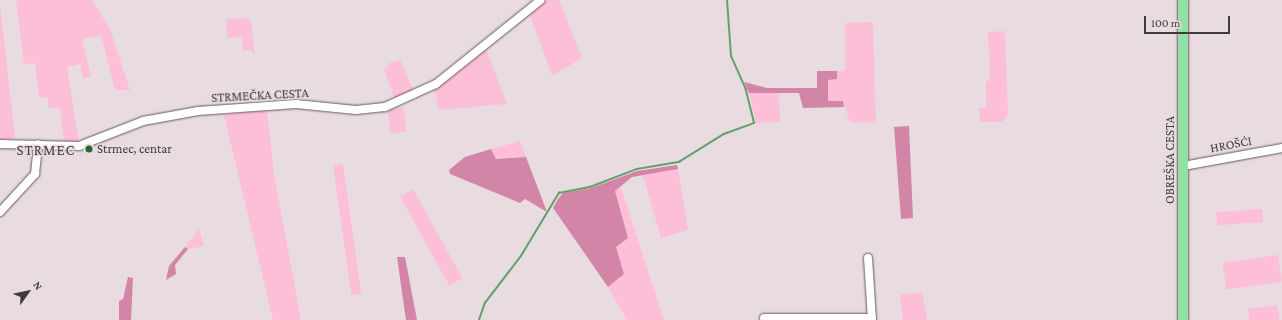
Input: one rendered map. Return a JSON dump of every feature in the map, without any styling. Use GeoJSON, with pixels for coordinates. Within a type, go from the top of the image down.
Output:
{"type":"FeatureCollection","features":[{"type":"Feature","properties":{"kind":"main road","name":"OBREŠKA CESTA"},"geometry":{"type":"LineString","coordinates":[[1183,0],[1183,320]]}},
{"type":"Feature","properties":{"kind":"street","name":"STRMEČKA CESTA"},"geometry":{"type":"LineString","coordinates":[[0,144],[84,146],[136,123],[198,111],[296,104],[356,110],[386,107],[427,90],[541,0]]}},
{"type":"Feature","properties":{"kind":"street"},"geometry":{"type":"LineString","coordinates":[[0,212],[35,174],[38,144]]}},
{"type":"Feature","properties":{"kind":"street","name":"HROŠĆI"},"geometry":{"type":"LineString","coordinates":[[1183,166],[1282,148]]}},
{"type":"Feature","properties":{"kind":"street"},"geometry":{"type":"LineString","coordinates":[[764,318],[872,319],[868,258]]}},
{"type":"Feature","properties":{"kind":"shaded area"},"geometry":{"type":"Polygon","coordinates":[[[16,0],[92,0],[110,29],[130,90],[115,90],[101,35],[82,39],[91,77],[83,79],[80,64],[67,67],[79,143],[64,143],[60,107],[49,108],[47,97],[39,98],[35,63],[24,64],[16,0]]]}},
{"type":"Feature","properties":{"kind":"shaded area"},"geometry":{"type":"Polygon","coordinates":[[[549,0],[559,0],[582,58],[552,76],[529,12],[549,0]]]}},
{"type":"Feature","properties":{"kind":"shaded area"},"geometry":{"type":"Polygon","coordinates":[[[0,4],[15,138],[0,140],[0,4]]]}},
{"type":"Feature","properties":{"kind":"shaded area"},"geometry":{"type":"Polygon","coordinates":[[[249,18],[252,26],[254,55],[250,50],[243,51],[242,37],[227,38],[226,19],[249,18]]]}},
{"type":"Feature","properties":{"kind":"shaded area"},"geometry":{"type":"Polygon","coordinates":[[[873,22],[876,123],[850,122],[843,102],[828,101],[828,80],[837,79],[837,71],[845,71],[845,23],[873,22]]]}},
{"type":"Feature","properties":{"kind":"shaded area"},"geometry":{"type":"Polygon","coordinates":[[[1005,31],[1008,115],[1001,122],[980,122],[979,108],[986,108],[986,81],[990,81],[988,32],[1005,31]]]}},
{"type":"Feature","properties":{"kind":"shaded area"},"geometry":{"type":"Polygon","coordinates":[[[486,49],[507,104],[439,110],[434,90],[486,49]]]}},
{"type":"Feature","properties":{"kind":"shaded area"},"geometry":{"type":"Polygon","coordinates":[[[400,60],[414,92],[395,100],[384,69],[389,68],[387,64],[400,60]]]}},
{"type":"Feature","properties":{"kind":"shaded area"},"geometry":{"type":"Polygon","coordinates":[[[817,71],[837,71],[837,79],[828,80],[828,101],[843,101],[844,107],[803,108],[799,93],[749,93],[744,82],[767,88],[817,88],[817,71]]]}},
{"type":"Feature","properties":{"kind":"shaded area"},"geometry":{"type":"Polygon","coordinates":[[[749,93],[779,93],[780,122],[756,123],[749,93]]]}},
{"type":"Feature","properties":{"kind":"shaded area"},"geometry":{"type":"Polygon","coordinates":[[[404,108],[406,132],[390,133],[388,109],[404,108]]]}},
{"type":"Feature","properties":{"kind":"shaded area"},"geometry":{"type":"Polygon","coordinates":[[[267,110],[274,174],[301,320],[273,320],[224,115],[267,110]]]}},
{"type":"Feature","properties":{"kind":"shaded area"},"geometry":{"type":"Polygon","coordinates":[[[909,126],[913,218],[901,219],[894,127],[909,126]]]}},
{"type":"Feature","properties":{"kind":"shaded area"},"geometry":{"type":"Polygon","coordinates":[[[520,141],[526,157],[496,159],[491,149],[520,141]]]}},
{"type":"Feature","properties":{"kind":"shaded area"},"geometry":{"type":"Polygon","coordinates":[[[491,149],[496,159],[526,157],[547,212],[525,199],[520,203],[450,174],[449,170],[465,157],[491,149]]]}},
{"type":"Feature","properties":{"kind":"shaded area"},"geometry":{"type":"Polygon","coordinates":[[[343,164],[361,294],[351,295],[333,165],[343,164]]]}},
{"type":"Feature","properties":{"kind":"shaded area"},"geometry":{"type":"Polygon","coordinates":[[[677,165],[678,169],[632,177],[615,191],[628,238],[616,247],[624,274],[608,287],[553,208],[558,199],[563,193],[591,188],[637,171],[677,165]]]}},
{"type":"Feature","properties":{"kind":"shaded area"},"geometry":{"type":"Polygon","coordinates":[[[678,169],[688,230],[661,238],[643,175],[678,169]]]}},
{"type":"Feature","properties":{"kind":"shaded area"},"geometry":{"type":"Polygon","coordinates":[[[620,185],[664,320],[627,320],[608,287],[624,274],[616,247],[628,238],[615,191],[620,185]]]}},
{"type":"Feature","properties":{"kind":"shaded area"},"geometry":{"type":"Polygon","coordinates":[[[413,189],[462,278],[449,285],[400,196],[413,189]]]}},
{"type":"Feature","properties":{"kind":"shaded area"},"geometry":{"type":"Polygon","coordinates":[[[1262,209],[1263,222],[1217,225],[1216,212],[1262,209]]]}},
{"type":"Feature","properties":{"kind":"shaded area"},"geometry":{"type":"Polygon","coordinates":[[[199,229],[204,246],[188,249],[185,247],[199,229]]]}},
{"type":"Feature","properties":{"kind":"shaded area"},"geometry":{"type":"Polygon","coordinates":[[[185,247],[188,249],[175,265],[176,274],[166,280],[169,266],[185,247]]]}},
{"type":"Feature","properties":{"kind":"shaded area"},"geometry":{"type":"Polygon","coordinates":[[[1278,255],[1282,282],[1226,290],[1223,263],[1278,255]]]}},
{"type":"Feature","properties":{"kind":"shaded area"},"geometry":{"type":"Polygon","coordinates":[[[397,257],[405,257],[417,320],[406,320],[397,257]]]}},
{"type":"Feature","properties":{"kind":"shaded area"},"geometry":{"type":"Polygon","coordinates":[[[128,277],[133,278],[131,320],[119,320],[119,301],[123,299],[128,277]]]}},
{"type":"Feature","properties":{"kind":"shaded area"},"geometry":{"type":"Polygon","coordinates":[[[922,292],[927,320],[903,320],[900,295],[922,292]]]}},
{"type":"Feature","properties":{"kind":"shaded area"},"geometry":{"type":"Polygon","coordinates":[[[1277,305],[1280,320],[1249,320],[1248,309],[1277,305]]]}},
{"type":"Feature","properties":{"kind":"waterway"},"geometry":{"type":"LineString","coordinates":[[479,320],[485,303],[521,256],[559,193],[590,187],[637,169],[679,162],[724,134],[754,123],[746,90],[731,56],[727,0]]}},
{"type":"Feature","properties":{"kind":"place","name":"Strmec, centar"},"geometry":{"type":"Point","coordinates":[89,149]}},
{"type":"Feature","properties":{"kind":"district","name":"STRMEC"},"geometry":{"type":"Point","coordinates":[46,151]}}]}
